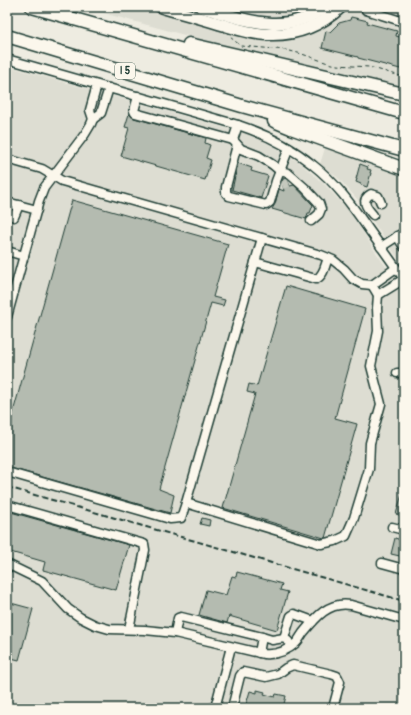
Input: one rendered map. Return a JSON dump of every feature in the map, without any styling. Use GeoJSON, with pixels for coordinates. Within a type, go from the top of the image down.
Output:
{"type":"FeatureCollection","features":[{"type":"Feature","properties":{"kind":"highway"},"geometry":{"type":"LineString","coordinates":[[32,7],[404,113]]}},
{"type":"Feature","properties":{"kind":"highway","name":"I 5"},"geometry":{"type":"LineString","coordinates":[[7,36],[242,106],[404,150]]}},
{"type":"Feature","properties":{"kind":"highway"},"geometry":{"type":"LineString","coordinates":[[172,47],[185,43],[404,94]]}},
{"type":"Feature","properties":{"kind":"highway","name":"I 5"},"geometry":{"type":"LineString","coordinates":[[242,106],[291,128],[404,169]]}},
{"type":"Feature","properties":{"kind":"main road"},"geometry":{"type":"LineString","coordinates":[[161,7],[223,15],[263,24],[288,23],[312,15],[324,7]]}},
{"type":"Feature","properties":{"kind":"main road"},"geometry":{"type":"LineString","coordinates":[[201,7],[223,15],[261,34],[282,34],[307,29],[329,17],[341,7]]}},
{"type":"Feature","properties":{"kind":"street"},"geometry":{"type":"LineString","coordinates":[[369,7],[366,10],[401,21],[404,24]]}},
{"type":"Feature","properties":{"kind":"street"},"geometry":{"type":"LineString","coordinates":[[7,59],[238,125],[269,137],[289,148],[326,176],[350,202],[404,279],[378,296]]}},
{"type":"Feature","properties":{"kind":"street"},"geometry":{"type":"LineString","coordinates":[[93,119],[90,110],[97,85]]}},
{"type":"Feature","properties":{"kind":"street"},"geometry":{"type":"LineString","coordinates":[[7,317],[10,292],[24,256],[44,188],[86,134],[93,119],[101,113],[109,88]]}},
{"type":"Feature","properties":{"kind":"street"},"geometry":{"type":"LineString","coordinates":[[138,96],[134,111],[135,114],[235,143],[241,149],[260,156],[274,165],[280,171],[285,181],[305,188],[319,203],[321,209],[319,214],[311,221]]}},
{"type":"Feature","properties":{"kind":"street"},"geometry":{"type":"LineString","coordinates":[[238,125],[226,193],[229,196],[266,205],[270,202],[285,181],[288,173],[280,171]]}},
{"type":"Feature","properties":{"kind":"street"},"geometry":{"type":"LineString","coordinates":[[280,171],[289,148]]}},
{"type":"Feature","properties":{"kind":"street"},"geometry":{"type":"LineString","coordinates":[[7,159],[42,169],[62,181],[328,258],[344,269],[353,279],[362,284],[372,285],[396,268]]}},
{"type":"Feature","properties":{"kind":"street"},"geometry":{"type":"LineString","coordinates":[[373,215],[365,204],[367,196],[371,194],[378,196],[381,203]]}},
{"type":"Feature","properties":{"kind":"street"},"geometry":{"type":"LineString","coordinates":[[7,202],[37,210]]}},
{"type":"Feature","properties":{"kind":"street"},"geometry":{"type":"LineString","coordinates":[[14,217],[19,205]]}},
{"type":"Feature","properties":{"kind":"street"},"geometry":{"type":"LineString","coordinates":[[382,247],[400,234],[404,247]]}},
{"type":"Feature","properties":{"kind":"street"},"geometry":{"type":"LineString","coordinates":[[7,472],[170,519],[181,518],[262,238]]}},
{"type":"Feature","properties":{"kind":"street"},"geometry":{"type":"LineString","coordinates":[[7,252],[24,256]]}},
{"type":"Feature","properties":{"kind":"street"},"geometry":{"type":"LineString","coordinates":[[255,262],[316,279],[320,278],[328,258]]}},
{"type":"Feature","properties":{"kind":"street"},"geometry":{"type":"LineString","coordinates":[[186,504],[322,544],[335,541],[346,536],[354,518],[368,469],[370,443],[381,404],[371,366],[378,331],[378,296],[372,285]]}},
{"type":"Feature","properties":{"kind":"street"},"geometry":{"type":"LineString","coordinates":[[7,505],[144,544],[145,550],[129,630]]}},
{"type":"Feature","properties":{"kind":"street"},"geometry":{"type":"LineString","coordinates":[[392,527],[404,530]]}},
{"type":"Feature","properties":{"kind":"street"},"geometry":{"type":"LineString","coordinates":[[382,563],[404,569]]}},
{"type":"Feature","properties":{"kind":"street"},"geometry":{"type":"LineString","coordinates":[[7,564],[42,582],[62,604],[74,614],[101,627],[109,629],[145,630],[175,634],[259,653],[277,653],[291,646],[325,610],[337,604],[351,605],[404,620]]}},
{"type":"Feature","properties":{"kind":"street"},"geometry":{"type":"LineString","coordinates":[[284,638],[291,616],[294,614],[313,621]]}},
{"type":"Feature","properties":{"kind":"street"},"geometry":{"type":"LineString","coordinates":[[175,634],[178,618],[181,617],[262,638],[272,640],[284,638],[288,640],[291,646]]}},
{"type":"Feature","properties":{"kind":"street"},"geometry":{"type":"LineString","coordinates":[[259,653],[262,638]]}},
{"type":"Feature","properties":{"kind":"street"},"geometry":{"type":"LineString","coordinates":[[215,708],[231,647]]}},
{"type":"Feature","properties":{"kind":"street"},"geometry":{"type":"LineString","coordinates":[[232,708],[240,676],[244,672],[266,677],[278,674],[293,665],[337,676],[340,682],[333,708]]}},
{"type":"Feature","properties":{"kind":"path"},"geometry":{"type":"LineString","coordinates":[[227,35],[241,46],[286,50],[337,65],[369,67],[404,77]]}},
{"type":"Feature","properties":{"kind":"shaded area"},"geometry":{"type":"Polygon","coordinates":[[[81,7],[404,7],[404,88],[240,51],[81,7]]]}},
{"type":"Feature","properties":{"kind":"shaded area"},"geometry":{"type":"Polygon","coordinates":[[[7,66],[250,135],[275,147],[299,162],[325,185],[349,211],[404,292],[404,708],[7,708],[7,66]]]}},
{"type":"Feature","properties":{"kind":"shaded area"},"geometry":{"type":"Polygon","coordinates":[[[326,145],[404,174],[404,267],[358,200],[338,178],[320,164],[326,145]]]}},
{"type":"Feature","properties":{"kind":"building"},"geometry":{"type":"Polygon","coordinates":[[[351,17],[397,31],[396,36],[404,38],[404,70],[322,48],[326,31],[330,32],[339,23],[350,20],[351,17]]]}},
{"type":"Feature","properties":{"kind":"building"},"geometry":{"type":"Polygon","coordinates":[[[129,114],[134,118],[206,138],[205,143],[210,145],[206,158],[211,160],[205,180],[121,156],[129,128],[125,127],[129,114]]]}},
{"type":"Feature","properties":{"kind":"building"},"geometry":{"type":"Polygon","coordinates":[[[238,163],[252,168],[251,171],[268,176],[261,198],[232,190],[238,163]]]}},
{"type":"Feature","properties":{"kind":"building"},"geometry":{"type":"Polygon","coordinates":[[[360,164],[371,170],[367,187],[356,182],[360,164]]]}},
{"type":"Feature","properties":{"kind":"building"},"geometry":{"type":"Polygon","coordinates":[[[285,178],[290,186],[294,185],[313,205],[306,219],[272,209],[279,189],[284,191],[282,182],[285,178]]]}},
{"type":"Feature","properties":{"kind":"building"},"geometry":{"type":"Polygon","coordinates":[[[72,200],[228,244],[213,297],[225,300],[223,306],[211,303],[159,489],[174,495],[170,513],[7,467],[7,434],[72,200]]]}},
{"type":"Feature","properties":{"kind":"building"},"geometry":{"type":"Polygon","coordinates":[[[286,286],[365,309],[335,418],[357,424],[325,538],[223,508],[255,394],[247,392],[249,384],[257,386],[286,286]]]}},
{"type":"Feature","properties":{"kind":"building"},"geometry":{"type":"Polygon","coordinates":[[[404,491],[404,517],[396,514],[404,491]]]}},
{"type":"Feature","properties":{"kind":"building"},"geometry":{"type":"Polygon","coordinates":[[[7,511],[129,545],[116,590],[43,570],[45,562],[7,551],[7,511]]]}},
{"type":"Feature","properties":{"kind":"building"},"geometry":{"type":"Polygon","coordinates":[[[202,518],[210,520],[209,526],[200,524],[202,518]]]}},
{"type":"Feature","properties":{"kind":"building"},"geometry":{"type":"Polygon","coordinates":[[[395,538],[404,541],[404,557],[391,554],[395,538]]]}},
{"type":"Feature","properties":{"kind":"building"},"geometry":{"type":"Polygon","coordinates":[[[237,572],[282,584],[280,590],[288,592],[277,630],[229,616],[227,623],[199,615],[206,590],[226,595],[232,576],[236,577],[237,572]]]}},
{"type":"Feature","properties":{"kind":"building"},"geometry":{"type":"Polygon","coordinates":[[[7,602],[33,609],[19,660],[7,657],[7,602]]]}},
{"type":"Feature","properties":{"kind":"building"},"geometry":{"type":"Polygon","coordinates":[[[257,690],[275,697],[276,694],[286,696],[283,708],[245,708],[250,691],[257,693],[257,690]]]}},
{"type":"Feature","properties":{"kind":"tunnel"},"geometry":{"type":"LineString","coordinates":[[282,185],[289,183]]}},
{"type":"Feature","properties":{"kind":"railway"},"geometry":{"type":"LineString","coordinates":[[7,487],[404,601]]}}]}
